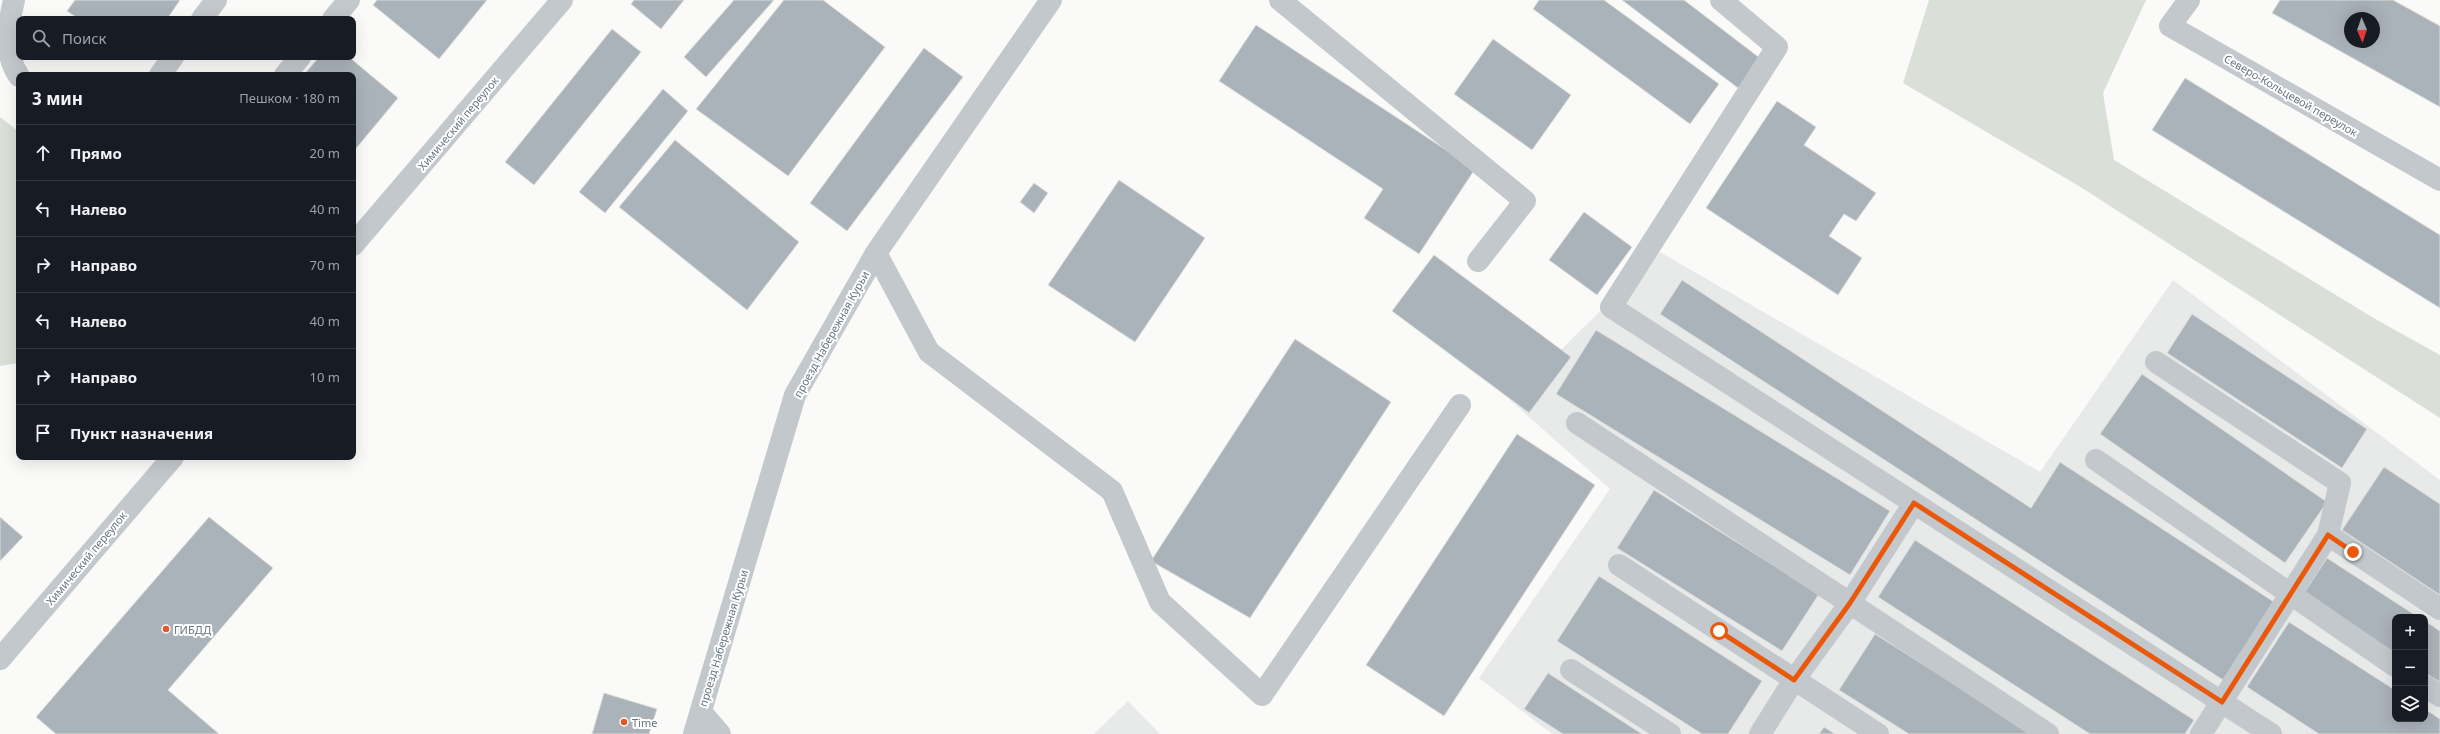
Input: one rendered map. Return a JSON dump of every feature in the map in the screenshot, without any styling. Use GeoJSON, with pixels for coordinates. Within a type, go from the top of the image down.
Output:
{"type":"FeatureCollection","features":[{"type":"Feature","properties":{"kind":"street"},"geometry":{"type":"LineString","coordinates":[[14,0],[7,42],[10,56],[17,72]]}},
{"type":"Feature","properties":{"kind":"street"},"geometry":{"type":"LineString","coordinates":[[204,16],[216,0]]}},
{"type":"Feature","properties":{"kind":"street"},"geometry":{"type":"LineString","coordinates":[[336,16],[349,0]]}},
{"type":"Feature","properties":{"kind":"street","name":"Химический переулок"},"geometry":{"type":"LineString","coordinates":[[356,241],[562,0]]}},
{"type":"Feature","properties":{"kind":"street","name":"проезд Набережная Курьи"},"geometry":{"type":"LineString","coordinates":[[694,734],[795,395],[876,253],[1051,0]]}},
{"type":"Feature","properties":{"kind":"street"},"geometry":{"type":"LineString","coordinates":[[1280,0],[1525,201],[1478,262]]}},
{"type":"Feature","properties":{"kind":"street"},"geometry":{"type":"LineString","coordinates":[[1721,0],[1777,47],[1611,307],[2271,734]]}},
{"type":"Feature","properties":{"kind":"street","name":"Северо-Кольцевой переулок"},"geometry":{"type":"LineString","coordinates":[[2189,0],[2170,26],[2440,180]]}},
{"type":"Feature","properties":{"kind":"street"},"geometry":{"type":"LineString","coordinates":[[162,72],[172,60]]}},
{"type":"Feature","properties":{"kind":"street"},"geometry":{"type":"LineString","coordinates":[[288,72],[298,60]]}},
{"type":"Feature","properties":{"kind":"street"},"geometry":{"type":"LineString","coordinates":[[876,253],[929,352],[1112,491],[1160,602],[1262,695],[1460,405]]}},
{"type":"Feature","properties":{"kind":"street"},"geometry":{"type":"LineString","coordinates":[[2156,362],[2340,483],[2328,535],[2201,734]]}},
{"type":"Feature","properties":{"kind":"street"},"geometry":{"type":"LineString","coordinates":[[1577,423],[2048,734]]}},
{"type":"Feature","properties":{"kind":"street","name":"Химический переулок"},"geometry":{"type":"LineString","coordinates":[[0,659],[169,460]]}},
{"type":"Feature","properties":{"kind":"street"},"geometry":{"type":"LineString","coordinates":[[2096,460],[2392,664]]}},
{"type":"Feature","properties":{"kind":"street"},"geometry":{"type":"LineString","coordinates":[[1760,734],[1794,680],[1850,603],[1914,503]]}},
{"type":"Feature","properties":{"kind":"street"},"geometry":{"type":"LineString","coordinates":[[2328,535],[2440,609]]}},
{"type":"Feature","properties":{"kind":"street"},"geometry":{"type":"LineString","coordinates":[[1619,565],[1878,734]]}},
{"type":"Feature","properties":{"kind":"street"},"geometry":{"type":"LineString","coordinates":[[1571,670],[1670,734]]}},
{"type":"Feature","properties":{"kind":"street"},"geometry":{"type":"LineString","coordinates":[[2428,688],[2440,696]]}},
{"type":"Feature","properties":{"kind":"street"},"geometry":{"type":"LineString","coordinates":[[701,712],[720,734]]}},
{"type":"Feature","properties":{"kind":"shaded area"},"geometry":{"type":"Polygon","coordinates":[[[1929,0],[2146,0],[2103,93],[2114,160],[2377,320],[2440,355],[2440,418],[2079,186],[1903,83],[1929,0]]]}},
{"type":"Feature","properties":{"kind":"shaded area"},"geometry":{"type":"Polygon","coordinates":[[[0,117],[16,130],[16,363],[0,366],[0,117]]]}},
{"type":"Feature","properties":{"kind":"shaded area"},"geometry":{"type":"Polygon","coordinates":[[[1660,252],[2040,472],[2173,280],[2440,480],[2440,734],[1552,734],[1479,678],[1610,489],[1510,400],[1660,252]]]}},
{"type":"Feature","properties":{"kind":"shaded area"},"geometry":{"type":"Polygon","coordinates":[[[1128,701],[1160,734],[1094,734],[1128,701]]]}},
{"type":"Feature","properties":{"kind":"building"},"geometry":{"type":"Polygon","coordinates":[[[75,0],[180,0],[169,16],[74,16],[67,11],[75,0]]]}},
{"type":"Feature","properties":{"kind":"building"},"geometry":{"type":"Polygon","coordinates":[[[377,0],[487,0],[439,59],[373,5],[377,0]]]}},
{"type":"Feature","properties":{"kind":"building"},"geometry":{"type":"Polygon","coordinates":[[[634,0],[684,0],[661,29],[631,4],[634,0]]]}},
{"type":"Feature","properties":{"kind":"building"},"geometry":{"type":"Polygon","coordinates":[[[734,0],[774,0],[706,77],[684,57],[734,0]]]}},
{"type":"Feature","properties":{"kind":"building"},"geometry":{"type":"Polygon","coordinates":[[[784,0],[823,0],[885,47],[788,176],[696,109],[784,0]]]}},
{"type":"Feature","properties":{"kind":"building"},"geometry":{"type":"Polygon","coordinates":[[[1539,0],[1604,0],[1719,84],[1690,124],[1533,9],[1539,0]]]}},
{"type":"Feature","properties":{"kind":"building"},"geometry":{"type":"Polygon","coordinates":[[[1622,0],[1684,0],[1761,59],[1738,88],[1622,0]]]}},
{"type":"Feature","properties":{"kind":"building"},"geometry":{"type":"Polygon","coordinates":[[[2280,0],[2393,0],[2440,26],[2440,107],[2272,13],[2280,0]]]}},
{"type":"Feature","properties":{"kind":"building"},"geometry":{"type":"Polygon","coordinates":[[[1256,25],[1475,169],[1419,254],[1364,218],[1383,189],[1219,81],[1256,25]]]}},
{"type":"Feature","properties":{"kind":"building"},"geometry":{"type":"Polygon","coordinates":[[[612,29],[641,52],[534,185],[505,162],[612,29]]]}},
{"type":"Feature","properties":{"kind":"building"},"geometry":{"type":"Polygon","coordinates":[[[1493,39],[1571,95],[1532,150],[1454,94],[1493,39]]]}},
{"type":"Feature","properties":{"kind":"building"},"geometry":{"type":"Polygon","coordinates":[[[924,48],[963,77],[847,231],[810,203],[924,48]]]}},
{"type":"Feature","properties":{"kind":"building"},"geometry":{"type":"Polygon","coordinates":[[[316,60],[353,60],[398,98],[356,148],[356,72],[306,72],[316,60]]]}},
{"type":"Feature","properties":{"kind":"building"},"geometry":{"type":"Polygon","coordinates":[[[2185,78],[2440,235],[2440,308],[2152,130],[2185,78]]]}},
{"type":"Feature","properties":{"kind":"building"},"geometry":{"type":"Polygon","coordinates":[[[663,89],[688,111],[605,213],[579,192],[663,89]]]}},
{"type":"Feature","properties":{"kind":"building"},"geometry":{"type":"Polygon","coordinates":[[[1777,101],[1816,127],[1804,145],[1876,193],[1856,221],[1844,214],[1829,236],[1862,258],[1838,295],[1706,208],[1777,101]]]}},
{"type":"Feature","properties":{"kind":"building"},"geometry":{"type":"Polygon","coordinates":[[[675,140],[799,242],[747,310],[619,207],[675,140]]]}},
{"type":"Feature","properties":{"kind":"building"},"geometry":{"type":"Polygon","coordinates":[[[1119,180],[1205,238],[1135,342],[1048,285],[1119,180]]]}},
{"type":"Feature","properties":{"kind":"building"},"geometry":{"type":"Polygon","coordinates":[[[1034,183],[1048,193],[1034,213],[1020,202],[1034,183]]]}},
{"type":"Feature","properties":{"kind":"building"},"geometry":{"type":"Polygon","coordinates":[[[1584,212],[1632,247],[1597,295],[1549,260],[1584,212]]]}},
{"type":"Feature","properties":{"kind":"building"},"geometry":{"type":"Polygon","coordinates":[[[1434,255],[1571,357],[1529,413],[1392,311],[1434,255]]]}},
{"type":"Feature","properties":{"kind":"building"},"geometry":{"type":"Polygon","coordinates":[[[1682,280],[2031,508],[2060,462],[2274,602],[2223,680],[1660,314],[1682,280]]]}},
{"type":"Feature","properties":{"kind":"building"},"geometry":{"type":"Polygon","coordinates":[[[2192,314],[2367,429],[2342,468],[2167,353],[2192,314]]]}},
{"type":"Feature","properties":{"kind":"building"},"geometry":{"type":"Polygon","coordinates":[[[1596,330],[1890,511],[1850,575],[1556,394],[1596,330]]]}},
{"type":"Feature","properties":{"kind":"building"},"geometry":{"type":"Polygon","coordinates":[[[1295,339],[1391,402],[1250,618],[1151,561],[1295,339]]]}},
{"type":"Feature","properties":{"kind":"building"},"geometry":{"type":"Polygon","coordinates":[[[2142,374],[2327,502],[2285,563],[2100,434],[2142,374]]]}},
{"type":"Feature","properties":{"kind":"building"},"geometry":{"type":"Polygon","coordinates":[[[1517,434],[1595,485],[1444,716],[1366,665],[1517,434]]]}},
{"type":"Feature","properties":{"kind":"building"},"geometry":{"type":"Polygon","coordinates":[[[2384,467],[2440,504],[2440,595],[2342,530],[2384,467]]]}},
{"type":"Feature","properties":{"kind":"building"},"geometry":{"type":"Polygon","coordinates":[[[1654,490],[1819,594],[1782,651],[1617,548],[1654,490]]]}},
{"type":"Feature","properties":{"kind":"building"},"geometry":{"type":"Polygon","coordinates":[[[0,517],[23,537],[0,561],[0,517]]]}},
{"type":"Feature","properties":{"kind":"building","name":"ГИБДД"},"geometry":{"type":"Polygon","coordinates":[[[209,517],[273,568],[168,690],[219,734],[56,734],[36,717],[209,517]]]}},
{"type":"Feature","properties":{"kind":"building"},"geometry":{"type":"Polygon","coordinates":[[[1915,540],[2194,720],[2185,734],[2090,734],[1878,597],[1915,540]]]}},
{"type":"Feature","properties":{"kind":"building"},"geometry":{"type":"Polygon","coordinates":[[[2327,558],[2413,614],[2392,614],[2392,651],[2304,593],[2327,558]]]}},
{"type":"Feature","properties":{"kind":"building"},"geometry":{"type":"Polygon","coordinates":[[[1599,576],[1762,681],[1728,734],[1702,734],[1557,641],[1599,576]]]}},
{"type":"Feature","properties":{"kind":"building"},"geometry":{"type":"Polygon","coordinates":[[[2289,622],[2392,688],[2392,722],[2428,722],[2428,711],[2440,719],[2440,734],[2319,734],[2247,687],[2289,622]]]}},
{"type":"Feature","properties":{"kind":"building"},"geometry":{"type":"Polygon","coordinates":[[[2428,623],[2440,631],[2440,682],[2428,675],[2428,623]]]}},
{"type":"Feature","properties":{"kind":"building"},"geometry":{"type":"Polygon","coordinates":[[[1875,634],[2033,734],[1909,734],[1839,690],[1875,634]]]}},
{"type":"Feature","properties":{"kind":"building"},"geometry":{"type":"Polygon","coordinates":[[[1548,673],[1642,734],[1563,734],[1524,709],[1548,673]]]}},
{"type":"Feature","properties":{"kind":"building","name":"Time"},"geometry":{"type":"Polygon","coordinates":[[[604,693],[657,709],[649,734],[592,734],[604,693]]]}},
{"type":"Feature","properties":{"kind":"building"},"geometry":{"type":"Polygon","coordinates":[[[1824,727],[1835,734],[1819,734],[1824,727]]]}},
{"type":"Feature","properties":{"kind":"place","name":"ГИБДД"},"geometry":{"type":"Point","coordinates":[166,629]}},
{"type":"Feature","properties":{"kind":"place","name":"Time"},"geometry":{"type":"Point","coordinates":[624,722]}},
{"type":"Feature","properties":{"kind":"route"},"geometry":{"type":"LineString","coordinates":[[1719,631],[1794,680],[1850,603],[1914,503],[2222,702],[2289,594],[2328,535],[2353,552]]}}]}
